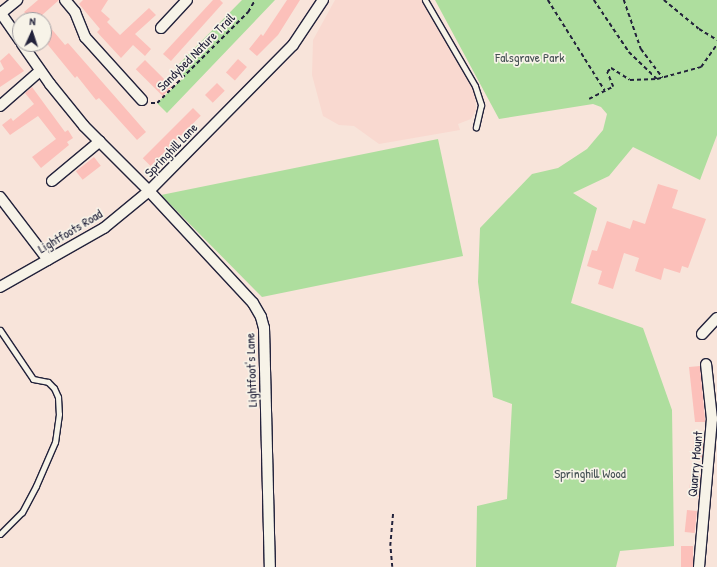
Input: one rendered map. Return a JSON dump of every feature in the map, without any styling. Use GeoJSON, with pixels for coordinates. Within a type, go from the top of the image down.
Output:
{"type":"FeatureCollection","features":[{"type":"Feature","properties":{"kind":"street"},"geometry":{"type":"LineString","coordinates":[[12,30],[0,13],[17,0]]}},
{"type":"Feature","properties":{"kind":"street"},"geometry":{"type":"LineString","coordinates":[[65,0],[75,12],[85,37],[121,70],[142,100]]}},
{"type":"Feature","properties":{"kind":"street"},"geometry":{"type":"LineString","coordinates":[[161,28],[187,0]]}},
{"type":"Feature","properties":{"kind":"street","name":"Springhill Lane"},"geometry":{"type":"LineString","coordinates":[[27,52],[40,71],[100,142],[149,191],[293,45],[323,0]]}},
{"type":"Feature","properties":{"kind":"street"},"geometry":{"type":"LineString","coordinates":[[0,106],[40,71]]}},
{"type":"Feature","properties":{"kind":"street"},"geometry":{"type":"LineString","coordinates":[[52,181],[100,142]]}},
{"type":"Feature","properties":{"kind":"street","name":"Lightfoots Road"},"geometry":{"type":"LineString","coordinates":[[0,287],[104,228],[149,191]]}},
{"type":"Feature","properties":{"kind":"street","name":"Lightfoot's Lane"},"geometry":{"type":"LineString","coordinates":[[149,191],[253,303],[261,317],[264,328],[270,567]]}},
{"type":"Feature","properties":{"kind":"street"},"geometry":{"type":"LineString","coordinates":[[0,197],[48,260]]}},
{"type":"Feature","properties":{"kind":"street"},"geometry":{"type":"LineString","coordinates":[[702,334],[717,318]]}},
{"type":"Feature","properties":{"kind":"street","name":"Quarry Mount"},"geometry":{"type":"LineString","coordinates":[[699,567],[715,418],[706,364]]}},
{"type":"Feature","properties":{"kind":"lane"},"geometry":{"type":"LineString","coordinates":[[425,0],[475,86],[481,105],[476,127]]}},
{"type":"Feature","properties":{"kind":"lane"},"geometry":{"type":"LineString","coordinates":[[0,330],[33,379],[48,382],[54,388],[58,397],[55,442],[36,486],[22,512],[0,534]]}},
{"type":"Feature","properties":{"kind":"path","name":"Sandybed Nature Trail"},"geometry":{"type":"LineString","coordinates":[[142,100],[156,104],[248,12],[255,0]]}},
{"type":"Feature","properties":{"kind":"path"},"geometry":{"type":"LineString","coordinates":[[548,0],[606,92]]}},
{"type":"Feature","properties":{"kind":"path"},"geometry":{"type":"LineString","coordinates":[[594,0],[629,52],[657,79]]}},
{"type":"Feature","properties":{"kind":"path"},"geometry":{"type":"LineString","coordinates":[[624,0],[641,50],[663,78]]}},
{"type":"Feature","properties":{"kind":"path"},"geometry":{"type":"LineString","coordinates":[[664,0],[699,30],[717,40]]}},
{"type":"Feature","properties":{"kind":"path"},"geometry":{"type":"LineString","coordinates":[[589,99],[606,92],[613,87],[607,72],[611,68],[630,80],[663,78],[701,67],[717,44]]}},
{"type":"Feature","properties":{"kind":"path"},"geometry":{"type":"LineString","coordinates":[[392,567],[390,546],[393,512]]}},
{"type":"Feature","properties":{"kind":"shaded area"},"geometry":{"type":"Polygon","coordinates":[[[335,0],[422,0],[475,92],[476,110],[471,119],[458,124],[460,130],[379,144],[354,126],[339,125],[323,116],[312,75],[313,40],[335,0]]]}},
{"type":"Feature","properties":{"kind":"green space"},"geometry":{"type":"Polygon","coordinates":[[[242,0],[275,0],[167,113],[157,103],[184,77],[175,68],[242,0]]]}},
{"type":"Feature","properties":{"kind":"green space","name":"Springhill Wood"},"geometry":{"type":"Polygon","coordinates":[[[435,0],[717,0],[717,135],[700,180],[633,147],[609,176],[573,193],[597,208],[571,303],[643,328],[672,410],[674,546],[620,551],[616,567],[476,567],[477,506],[507,499],[512,404],[493,397],[478,282],[480,228],[532,174],[558,168],[587,149],[603,130],[607,114],[601,107],[593,104],[499,119],[435,0]]]}},
{"type":"Feature","properties":{"kind":"green space"},"geometry":{"type":"Polygon","coordinates":[[[438,139],[463,256],[262,297],[161,195],[438,139]]]}},
{"type":"Feature","properties":{"kind":"building"},"geometry":{"type":"Polygon","coordinates":[[[38,0],[59,0],[46,12],[24,12],[38,0]]]}},
{"type":"Feature","properties":{"kind":"building"},"geometry":{"type":"Polygon","coordinates":[[[83,0],[108,0],[101,11],[110,19],[107,22],[120,35],[149,8],[156,15],[135,34],[151,49],[145,56],[133,45],[121,58],[97,32],[100,29],[79,4],[83,0]]]}},
{"type":"Feature","properties":{"kind":"building"},"geometry":{"type":"Polygon","coordinates":[[[213,0],[220,0],[223,3],[171,61],[163,54],[213,0]]]}},
{"type":"Feature","properties":{"kind":"building"},"geometry":{"type":"Polygon","coordinates":[[[287,0],[300,0],[278,35],[257,56],[249,49],[261,34],[263,36],[287,0]]]}},
{"type":"Feature","properties":{"kind":"building"},"geometry":{"type":"Polygon","coordinates":[[[52,30],[65,45],[68,43],[146,132],[137,140],[99,98],[96,100],[77,76],[75,78],[52,50],[52,30]]]}},
{"type":"Feature","properties":{"kind":"building"},"geometry":{"type":"Polygon","coordinates":[[[9,53],[24,71],[0,87],[0,72],[4,69],[0,61],[9,53]]]}},
{"type":"Feature","properties":{"kind":"building"},"geometry":{"type":"Polygon","coordinates":[[[238,59],[247,67],[235,80],[226,72],[238,59]]]}},
{"type":"Feature","properties":{"kind":"building"},"geometry":{"type":"Polygon","coordinates":[[[145,60],[172,87],[163,96],[136,69],[145,60]]]}},
{"type":"Feature","properties":{"kind":"building"},"geometry":{"type":"Polygon","coordinates":[[[217,83],[225,91],[213,103],[205,95],[217,83]]]}},
{"type":"Feature","properties":{"kind":"building"},"geometry":{"type":"Polygon","coordinates":[[[32,87],[65,132],[68,130],[73,138],[67,142],[69,145],[41,168],[32,157],[56,139],[38,116],[10,135],[2,125],[11,118],[13,121],[34,104],[25,93],[32,87]]]}},
{"type":"Feature","properties":{"kind":"building"},"geometry":{"type":"Polygon","coordinates":[[[193,108],[201,116],[151,166],[143,158],[193,108]]]}},
{"type":"Feature","properties":{"kind":"building"},"geometry":{"type":"Polygon","coordinates":[[[94,157],[101,166],[83,180],[76,171],[94,157]]]}},
{"type":"Feature","properties":{"kind":"building"},"geometry":{"type":"Polygon","coordinates":[[[658,184],[678,190],[672,208],[706,219],[688,268],[682,266],[680,273],[664,268],[661,280],[635,271],[639,258],[624,253],[613,289],[598,284],[602,271],[587,266],[592,250],[597,251],[607,221],[630,229],[633,220],[645,224],[658,184]]]}},
{"type":"Feature","properties":{"kind":"building"},"geometry":{"type":"Polygon","coordinates":[[[700,366],[705,422],[695,422],[689,367],[700,366]]]}},
{"type":"Feature","properties":{"kind":"building"},"geometry":{"type":"Polygon","coordinates":[[[694,438],[704,439],[702,461],[692,460],[694,438]]]}},
{"type":"Feature","properties":{"kind":"building"},"geometry":{"type":"Polygon","coordinates":[[[691,474],[701,475],[699,497],[689,496],[691,474]]]}},
{"type":"Feature","properties":{"kind":"building"},"geometry":{"type":"Polygon","coordinates":[[[687,510],[697,511],[695,533],[685,532],[687,510]]]}},
{"type":"Feature","properties":{"kind":"building"},"geometry":{"type":"Polygon","coordinates":[[[681,546],[693,546],[693,567],[681,567],[681,546]]]}},
{"type":"Feature","properties":{"kind":"park label","name":"Falsgrave Park"},"geometry":{"type":"Point","coordinates":[530,57]}}]}
